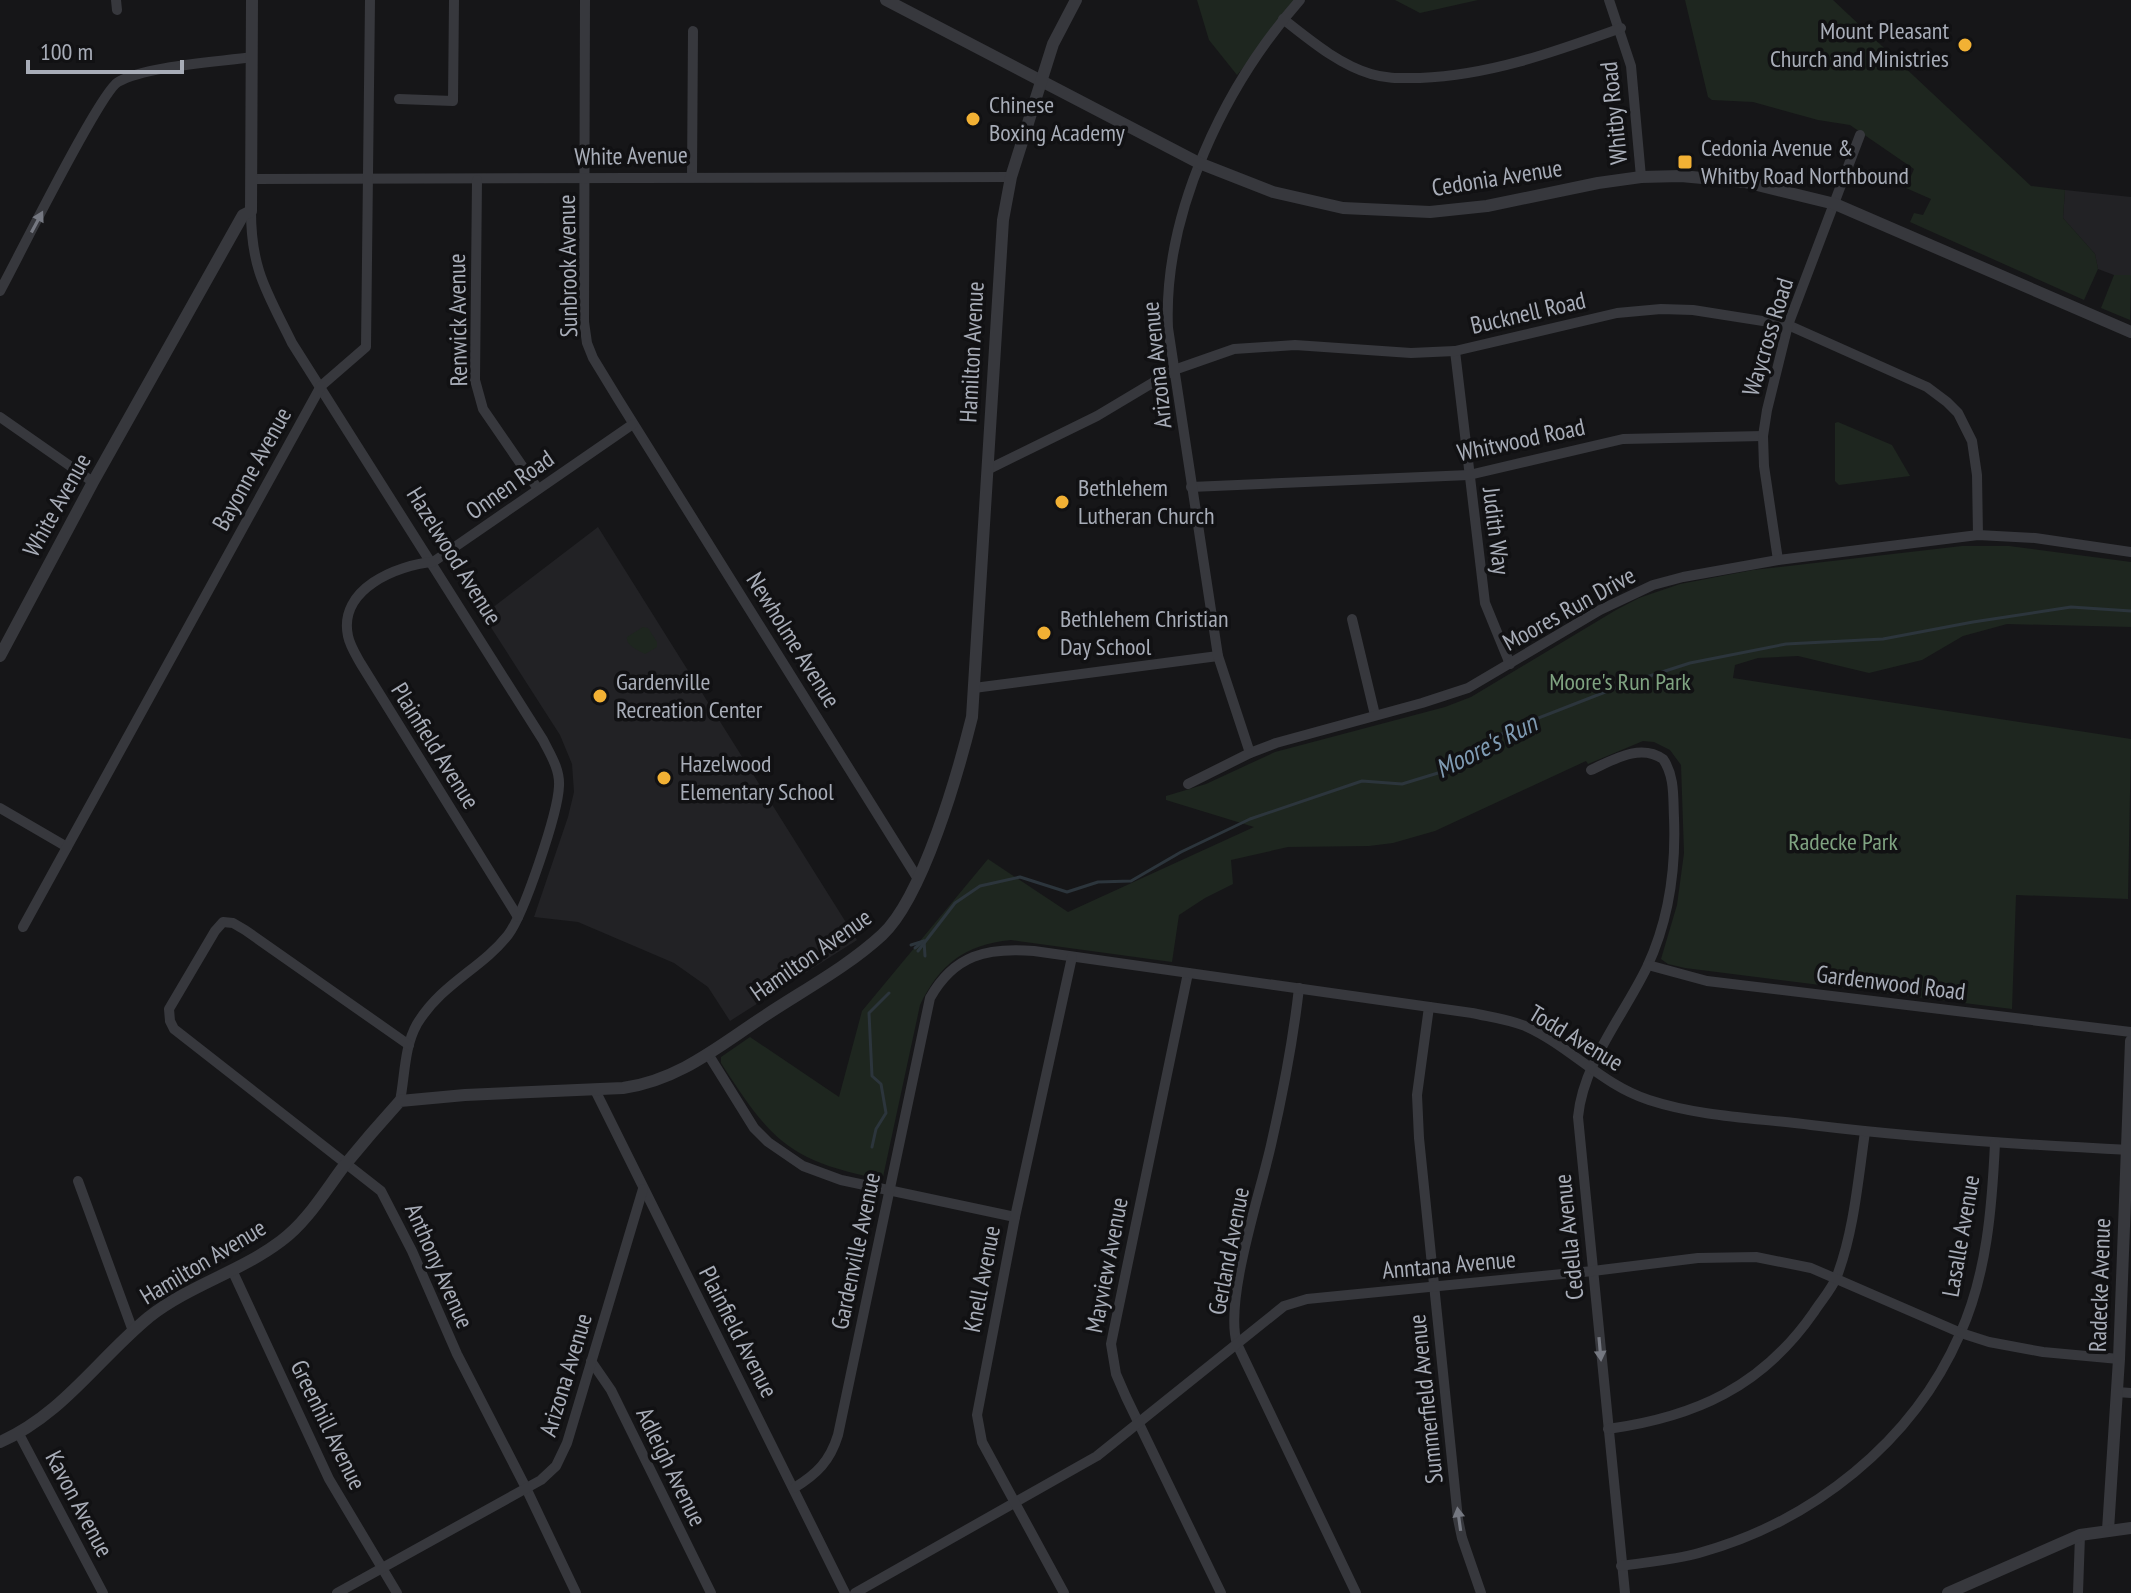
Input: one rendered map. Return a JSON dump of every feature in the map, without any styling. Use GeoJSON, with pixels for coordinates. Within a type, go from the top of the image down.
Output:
{"type":"FeatureCollection","features":[{"type":"Feature","properties":{"kind":"street","name":"Hazelwood Avenue"},"geometry":{"type":"LineString","coordinates":[[252,0],[251,243],[259,276],[292,343],[543,740],[558,775],[557,800],[518,917],[506,937],[446,987],[419,1021],[409,1045],[400,1101]]}},
{"type":"Feature","properties":{"kind":"street","name":"Bayonne Avenue"},"geometry":{"type":"LineString","coordinates":[[23,927],[321,386],[366,347],[370,0]]}},
{"type":"Feature","properties":{"kind":"street"},"geometry":{"type":"LineString","coordinates":[[399,99],[453,101],[454,0]]}},
{"type":"Feature","properties":{"kind":"street","name":"Sunbrook Avenue"},"geometry":{"type":"LineString","coordinates":[[585,0],[584,322],[593,358],[633,424]]}},
{"type":"Feature","properties":{"kind":"street","name":"Cedonia Avenue"},"geometry":{"type":"LineString","coordinates":[[886,0],[1199,163],[1243,183],[1306,200],[1343,208],[1403,213],[1458,210],[1641,177],[1681,176],[1745,182],[1835,204],[2131,332]]}},
{"type":"Feature","properties":{"kind":"street","name":"Hamilton Avenue"},"geometry":{"type":"LineString","coordinates":[[0,1442],[19,1434],[71,1394],[133,1331],[178,1296],[232,1270],[285,1239],[400,1101],[648,1084],[686,1068],[708,1054],[882,935],[918,879],[961,760],[972,717],[1001,243],[1011,177],[1060,29],[1076,0]]}},
{"type":"Feature","properties":{"kind":"street","name":"Arizona Avenue"},"geometry":{"type":"LineString","coordinates":[[1250,753],[1218,656],[1174,370],[1168,318],[1170,280],[1178,237],[1199,163],[1246,74],[1283,19],[1300,0]]}},
{"type":"Feature","properties":{"kind":"street","name":"Whitby Road"},"geometry":{"type":"LineString","coordinates":[[1609,0],[1629,52],[1641,177]]}},
{"type":"Feature","properties":{"kind":"street"},"geometry":{"type":"LineString","coordinates":[[1283,19],[1354,68],[1371,75],[1404,78],[1488,71],[1527,61],[1621,28]]}},
{"type":"Feature","properties":{"kind":"street"},"geometry":{"type":"LineString","coordinates":[[692,177],[693,31]]}},
{"type":"Feature","properties":{"kind":"street"},"geometry":{"type":"LineString","coordinates":[[0,291],[95,113],[115,83],[148,72],[252,57]]}},
{"type":"Feature","properties":{"kind":"street","name":"Waycross Road"},"geometry":{"type":"LineString","coordinates":[[1778,560],[1766,487],[1763,436],[1772,384],[1788,325],[1860,135]]}},
{"type":"Feature","properties":{"kind":"street","name":"White Avenue"},"geometry":{"type":"LineString","coordinates":[[251,179],[1011,177]]}},
{"type":"Feature","properties":{"kind":"street","name":"Renwick Avenue"},"geometry":{"type":"LineString","coordinates":[[477,180],[475,380],[483,409],[538,489]]}},
{"type":"Feature","properties":{"kind":"street","name":"White Avenue"},"geometry":{"type":"LineString","coordinates":[[0,656],[93,482],[243,215],[251,211]]}},
{"type":"Feature","properties":{"kind":"street","name":"Bucknell Road"},"geometry":{"type":"LineString","coordinates":[[987,470],[1097,416],[1174,370],[1234,349],[1330,346],[1411,353],[1455,351],[1599,316],[1640,310],[1693,310],[1788,325],[1927,387],[1958,413],[1972,441],[1976,458],[1978,535]]}},
{"type":"Feature","properties":{"kind":"street","name":"Judith Way"},"geometry":{"type":"LineString","coordinates":[[1455,351],[1486,607],[1510,664]]}},
{"type":"Feature","properties":{"kind":"street"},"geometry":{"type":"LineString","coordinates":[[0,417],[93,482]]}},
{"type":"Feature","properties":{"kind":"street","name":"Onnen Road"},"geometry":{"type":"LineString","coordinates":[[347,634],[348,618],[356,600],[373,581],[407,566],[433,562],[633,424]]}},
{"type":"Feature","properties":{"kind":"street","name":"Newholme Avenue"},"geometry":{"type":"LineString","coordinates":[[633,424],[918,879]]}},
{"type":"Feature","properties":{"kind":"street","name":"Whitwood Road"},"geometry":{"type":"LineString","coordinates":[[1191,487],[1469,475],[1623,439],[1763,436]]}},
{"type":"Feature","properties":{"kind":"street","name":"Moores Run Drive"},"geometry":{"type":"LineString","coordinates":[[1188,784],[1250,753],[1468,688],[1600,610],[1653,585],[1696,574],[1778,560],[1978,535],[2035,538],[2131,552]]}},
{"type":"Feature","properties":{"kind":"street"},"geometry":{"type":"LineString","coordinates":[[1352,619],[1375,715]]}},
{"type":"Feature","properties":{"kind":"street","name":"Plainfield Avenue"},"geometry":{"type":"LineString","coordinates":[[347,634],[361,664],[518,917]]}},
{"type":"Feature","properties":{"kind":"street"},"geometry":{"type":"LineString","coordinates":[[974,688],[1218,656]]}},
{"type":"Feature","properties":{"kind":"street","name":"Cedella Avenue"},"geometry":{"type":"LineString","coordinates":[[1591,770],[1626,756],[1647,752],[1663,759],[1672,780],[1674,836],[1670,896],[1648,965],[1591,1070],[1579,1104],[1578,1130],[1625,1593]]}},
{"type":"Feature","properties":{"kind":"street"},"geometry":{"type":"LineString","coordinates":[[0,808],[67,847]]}},
{"type":"Feature","properties":{"kind":"street","name":"Anthony Avenue"},"geometry":{"type":"LineString","coordinates":[[409,1045],[233,923],[223,922],[215,931],[169,1009],[174,1029],[381,1191],[457,1354],[576,1593]]}},
{"type":"Feature","properties":{"kind":"street","name":"Todd Avenue"},"geometry":{"type":"LineString","coordinates":[[928,1005],[933,992],[947,974],[961,963],[1003,948],[1472,1013],[1524,1026],[1566,1050],[1619,1088],[1672,1107],[1865,1132],[2129,1150]]}},
{"type":"Feature","properties":{"kind":"street","name":"Knell Avenue"},"geometry":{"type":"LineString","coordinates":[[1064,1593],[982,1442],[977,1415],[1015,1217],[1072,957]]}},
{"type":"Feature","properties":{"kind":"street","name":"Gardenwood Road"},"geometry":{"type":"LineString","coordinates":[[1648,965],[1707,981],[2131,1032]]}},
{"type":"Feature","properties":{"kind":"street","name":"Mayview Avenue"},"geometry":{"type":"LineString","coordinates":[[1188,973],[1111,1344],[1116,1374],[1221,1593]]}},
{"type":"Feature","properties":{"kind":"street","name":"Gerland Avenue"},"geometry":{"type":"LineString","coordinates":[[1299,988],[1287,1068],[1233,1323],[1237,1344],[1356,1593]]}},
{"type":"Feature","properties":{"kind":"street","name":"Gardenville Avenue"},"geometry":{"type":"LineString","coordinates":[[794,1488],[825,1465],[835,1443],[928,1005]]}},
{"type":"Feature","properties":{"kind":"street","name":"Summerfield Avenue"},"geometry":{"type":"LineString","coordinates":[[1429,1007],[1417,1114],[1458,1519],[1481,1593]]}},
{"type":"Feature","properties":{"kind":"street","name":"Radecke Avenue"},"geometry":{"type":"LineString","coordinates":[[2108,1530],[2127,1274],[2131,1041]]}},
{"type":"Feature","properties":{"kind":"street"},"geometry":{"type":"LineString","coordinates":[[708,1054],[754,1128],[768,1142],[803,1166],[889,1190],[1015,1217]]}},
{"type":"Feature","properties":{"kind":"street","name":"Plainfield Avenue"},"geometry":{"type":"LineString","coordinates":[[595,1090],[845,1593]]}},
{"type":"Feature","properties":{"kind":"street"},"geometry":{"type":"LineString","coordinates":[[1608,1429],[1678,1416],[1726,1393],[1773,1360],[1791,1341],[1836,1278],[1849,1232],[1865,1132]]}},
{"type":"Feature","properties":{"kind":"street","name":"Lasalle Avenue"},"geometry":{"type":"LineString","coordinates":[[1621,1566],[1696,1554],[1729,1544],[1787,1518],[1847,1479],[1911,1415],[1933,1385],[1961,1333],[1984,1253],[1995,1143]]}},
{"type":"Feature","properties":{"kind":"street"},"geometry":{"type":"LineString","coordinates":[[78,1181],[133,1331]]}},
{"type":"Feature","properties":{"kind":"street","name":"Arizona Avenue"},"geometry":{"type":"LineString","coordinates":[[337,1593],[526,1488],[549,1473],[561,1459],[643,1189]]}},
{"type":"Feature","properties":{"kind":"street","name":"Anntana Avenue"},"geometry":{"type":"LineString","coordinates":[[855,1593],[1097,1456],[1284,1306],[1293,1302],[1379,1290],[1435,1288],[1726,1256],[1783,1261],[1836,1278],[1961,1333],[2014,1348],[2119,1359]]}},
{"type":"Feature","properties":{"kind":"street","name":"Greenhill Avenue"},"geometry":{"type":"LineString","coordinates":[[232,1270],[329,1479],[397,1593]]}},
{"type":"Feature","properties":{"kind":"street","name":"Adleigh Avenue"},"geometry":{"type":"LineString","coordinates":[[591,1361],[611,1390],[711,1593]]}},
{"type":"Feature","properties":{"kind":"street"},"geometry":{"type":"LineString","coordinates":[[2117,1392],[2131,1393]]}},
{"type":"Feature","properties":{"kind":"street","name":"Kavon Avenue"},"geometry":{"type":"LineString","coordinates":[[19,1434],[103,1593]]}},
{"type":"Feature","properties":{"kind":"street"},"geometry":{"type":"LineString","coordinates":[[1948,1593],[2080,1535],[2131,1528]]}},
{"type":"Feature","properties":{"kind":"street"},"geometry":{"type":"LineString","coordinates":[[2078,1593],[2080,1535]]}},
{"type":"Feature","properties":{"kind":"shaded area"},"geometry":{"type":"Polygon","coordinates":[[[2065,190],[2131,197],[2131,275],[2114,275],[2098,269],[2095,254],[2063,218],[2065,190]]]}},
{"type":"Feature","properties":{"kind":"shaded area","name":"Hazelwood Elementary School"},"geometry":{"type":"Polygon","coordinates":[[[598,527],[857,940],[730,1021],[708,987],[674,963],[578,922],[534,917],[568,817],[574,792],[572,764],[560,735],[483,615],[598,527]]]}},
{"type":"Feature","properties":{"kind":"green space"},"geometry":{"type":"Polygon","coordinates":[[[1197,0],[1300,0],[1237,75],[1209,40],[1197,0]]]}},
{"type":"Feature","properties":{"kind":"green space"},"geometry":{"type":"Polygon","coordinates":[[[1395,0],[1478,0],[1420,13],[1395,0]]]}},
{"type":"Feature","properties":{"kind":"green space"},"geometry":{"type":"Polygon","coordinates":[[[1685,0],[1833,0],[2031,186],[2065,190],[2063,218],[2095,254],[2098,269],[2084,300],[1910,222],[1914,213],[1923,215],[1931,199],[1906,188],[1914,169],[1850,125],[1818,120],[1753,102],[1712,100],[1708,97],[1685,0]]]}},
{"type":"Feature","properties":{"kind":"green space"},"geometry":{"type":"Polygon","coordinates":[[[2114,275],[2131,275],[2130,320],[2101,308],[2114,275]]]}},
{"type":"Feature","properties":{"kind":"green space"},"geometry":{"type":"Polygon","coordinates":[[[1835,423],[1892,445],[1910,476],[1839,485],[1835,481],[1835,423]]]}},
{"type":"Feature","properties":{"kind":"green space"},"geometry":{"type":"Polygon","coordinates":[[[1962,546],[2009,546],[2131,562],[2131,627],[2007,624],[1963,636],[1922,660],[1869,673],[1798,656],[1758,658],[1735,665],[1733,678],[2131,739],[2128,899],[2016,895],[2012,1009],[1685,968],[1661,959],[1677,905],[1684,853],[1681,765],[1670,750],[1654,742],[1643,741],[1588,764],[1586,761],[1435,831],[1393,843],[1288,847],[1231,860],[1233,884],[1179,915],[1172,962],[1011,940],[967,952],[936,978],[920,1005],[883,1177],[879,1179],[823,1164],[784,1143],[754,1111],[721,1063],[721,1057],[750,1037],[839,1097],[862,1011],[988,859],[1068,912],[1254,827],[1166,800],[1166,796],[1206,784],[1275,752],[1445,707],[1471,697],[1639,598],[1680,584],[1753,570],[1962,546]]]}},
{"type":"Feature","properties":{"kind":"green space"},"geometry":{"type":"Polygon","coordinates":[[[643,627],[648,628],[657,642],[657,647],[645,654],[627,640],[643,627]]]}},
{"type":"Feature","properties":{"kind":"waterway","name":"Moore's Run"},"geometry":{"type":"LineString","coordinates":[[918,951],[955,903],[980,886],[1020,877],[1067,892],[1098,882],[1131,881],[1181,852],[1250,819],[1362,781],[1402,784],[1438,773],[1510,729],[1631,682],[1690,663],[1786,644],[1883,639],[2071,607],[2131,611]]}},
{"type":"Feature","properties":{"kind":"waterway","name":"Moore's Run"},"geometry":{"type":"LineString","coordinates":[[924,941],[925,956]]}},
{"type":"Feature","properties":{"kind":"waterway","name":"Moore's Run"},"geometry":{"type":"LineString","coordinates":[[911,945],[924,941]]}},
{"type":"Feature","properties":{"kind":"waterway","name":"Moore's Run"},"geometry":{"type":"LineString","coordinates":[[915,948],[921,943]]}},
{"type":"Feature","properties":{"kind":"waterway"},"geometry":{"type":"LineString","coordinates":[[872,1147],[876,1129],[886,1113],[881,1084],[872,1076],[869,1013],[889,993]]}},
{"type":"Feature","properties":{"kind":"place","name":"Mount Pleasant Church and Ministries"},"geometry":{"type":"Point","coordinates":[1965,45]}},
{"type":"Feature","properties":{"kind":"place","name":"Chinese Boxing Academy"},"geometry":{"type":"Point","coordinates":[973,119]}},
{"type":"Feature","properties":{"kind":"place","name":"Cedonia Avenue & Whitby Road Northbound"},"geometry":{"type":"Point","coordinates":[1685,162]}},
{"type":"Feature","properties":{"kind":"place","name":"Bethlehem Lutheran Church"},"geometry":{"type":"Point","coordinates":[1062,502]}},
{"type":"Feature","properties":{"kind":"place","name":"Bethlehem Christian Day School"},"geometry":{"type":"Point","coordinates":[1044,633]}},
{"type":"Feature","properties":{"kind":"place","name":"Gardenville Recreation Center"},"geometry":{"type":"Point","coordinates":[600,696]}},
{"type":"Feature","properties":{"kind":"place","name":"Hazelwood Elementary School"},"geometry":{"type":"Point","coordinates":[664,778]}},
{"type":"Feature","properties":{"kind":"park label","name":"Moore's Run Park"},"geometry":{"type":"Point","coordinates":[1620,682]}},
{"type":"Feature","properties":{"kind":"park label","name":"Radecke Park"},"geometry":{"type":"Point","coordinates":[1843,842]}}]}
